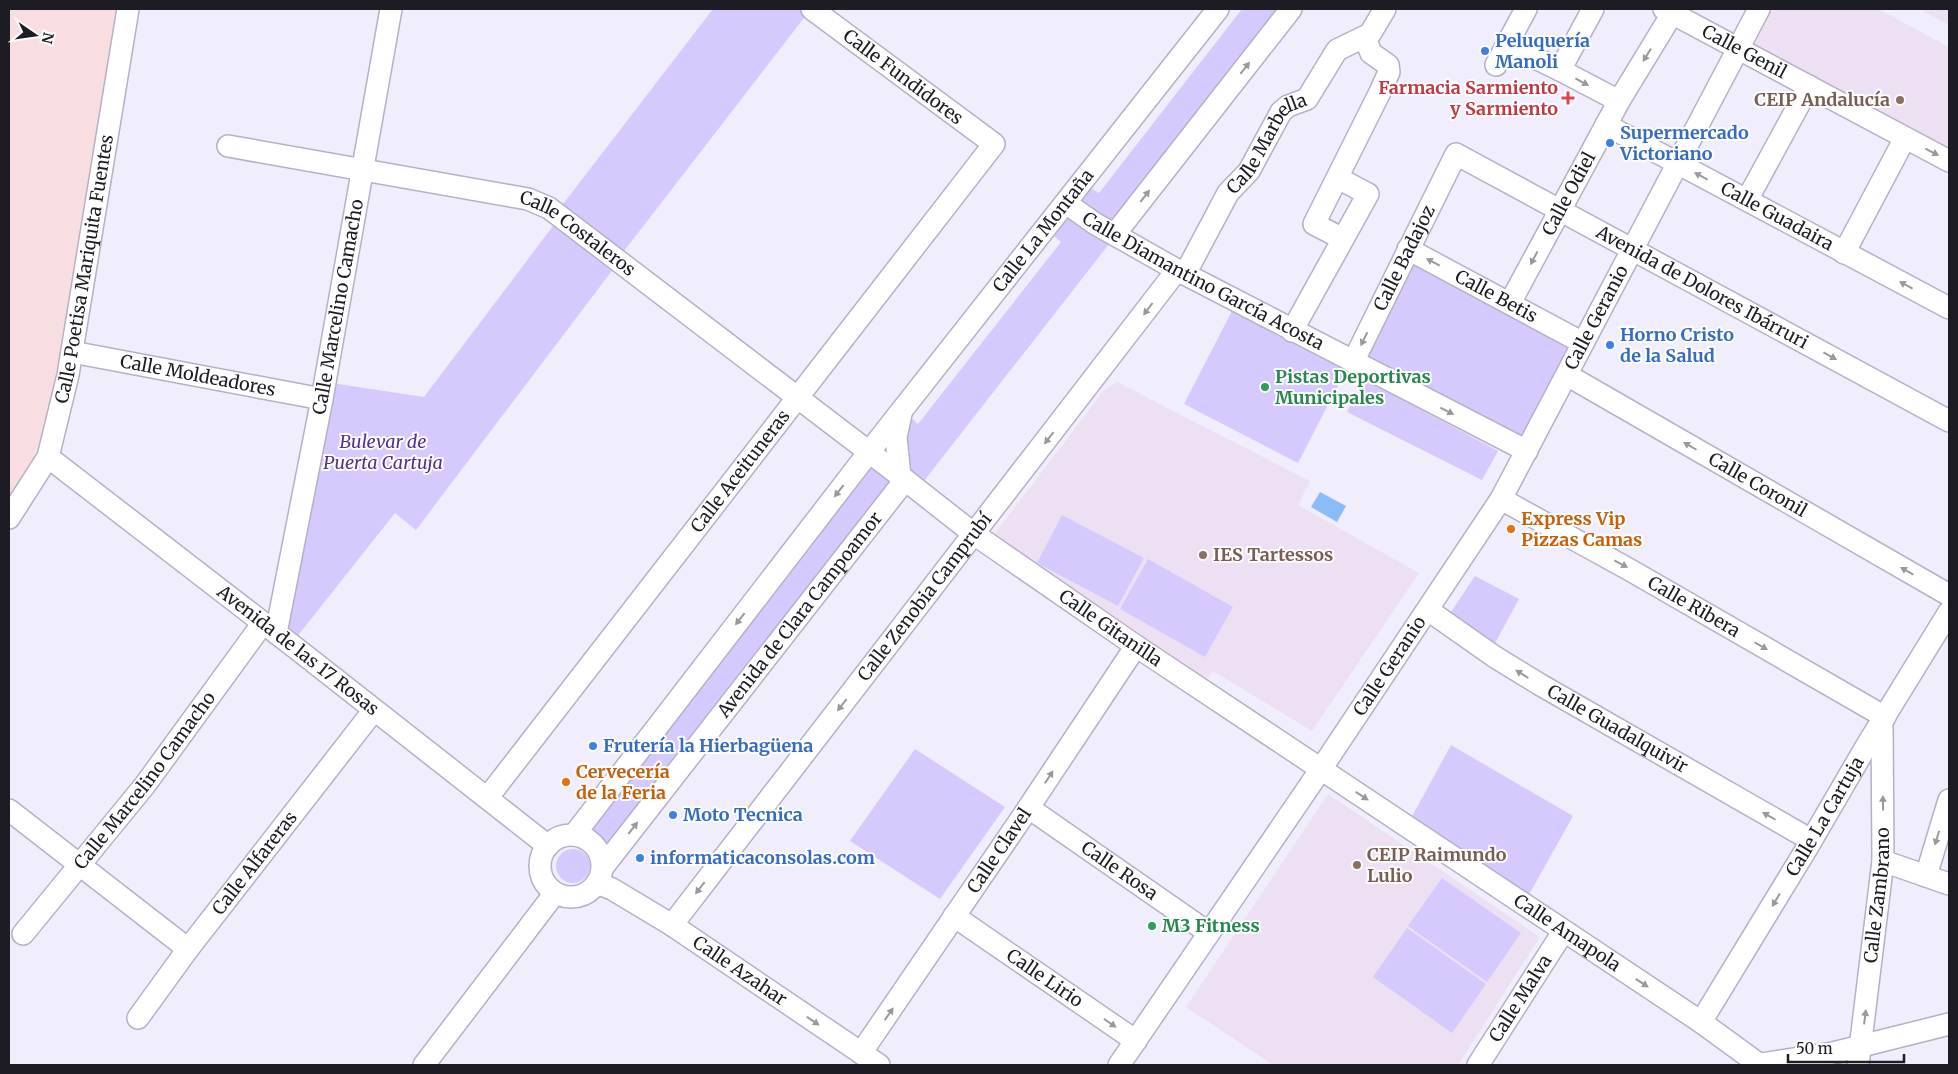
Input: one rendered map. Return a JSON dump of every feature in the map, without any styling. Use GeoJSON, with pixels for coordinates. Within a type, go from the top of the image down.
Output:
{"type":"FeatureCollection","features":[{"type":"Feature","properties":{"kind":"street","name":"Calle Poetisa Mariquita Fuentes"},"geometry":{"type":"LineString","coordinates":[[9,518],[48,458],[72,352],[128,9]]}},
{"type":"Feature","properties":{"kind":"street","name":"Calle Marcelino Camacho"},"geometry":{"type":"LineString","coordinates":[[22,934],[145,785],[270,628],[322,399],[391,9]]}},
{"type":"Feature","properties":{"kind":"street","name":"Calle Fundidores"},"geometry":{"type":"LineString","coordinates":[[812,9],[994,144]]}},
{"type":"Feature","properties":{"kind":"street","name":"Calle La Montaña"},"geometry":{"type":"LineString","coordinates":[[869,452],[1218,9]]}},
{"type":"Feature","properties":{"kind":"street"},"geometry":{"type":"LineString","coordinates":[[1115,234],[1291,9]]}},
{"type":"Feature","properties":{"kind":"street","name":"Calle Marbella"},"geometry":{"type":"LineString","coordinates":[[1181,272],[1228,192],[1249,171],[1282,112],[1288,106],[1307,99],[1337,50],[1365,38],[1374,29],[1385,9]]}},
{"type":"Feature","properties":{"kind":"street"},"geometry":{"type":"LineString","coordinates":[[1496,64],[1526,9]]}},
{"type":"Feature","properties":{"kind":"street"},"geometry":{"type":"LineString","coordinates":[[1560,70],[1593,9]]}},
{"type":"Feature","properties":{"kind":"street","name":"Calle Geranio"},"geometry":{"type":"LineString","coordinates":[[1119,1065],[1321,769],[1501,499],[1759,9]]}},
{"type":"Feature","properties":{"kind":"street","name":"Calle Genil"},"geometry":{"type":"LineString","coordinates":[[1671,10],[1949,161]]}},
{"type":"Feature","properties":{"kind":"street","name":"Calle Odiel"},"geometry":{"type":"LineString","coordinates":[[1510,303],[1618,101],[1671,10]]}},
{"type":"Feature","properties":{"kind":"street"},"geometry":{"type":"LineString","coordinates":[[1343,239],[1314,224],[1388,72],[1388,65],[1371,53],[1365,38]]}},
{"type":"Feature","properties":{"kind":"street"},"geometry":{"type":"LineString","coordinates":[[1507,44],[1618,101]]}},
{"type":"Feature","properties":{"kind":"street"},"geometry":{"type":"LineString","coordinates":[[1747,200],[1809,86]]}},
{"type":"Feature","properties":{"kind":"street","name":"Calle Guadaira"},"geometry":{"type":"LineString","coordinates":[[1606,125],[1844,253],[1947,302]]}},
{"type":"Feature","properties":{"kind":"street"},"geometry":{"type":"LineString","coordinates":[[1844,253],[1905,138]]}},
{"type":"Feature","properties":{"kind":"street","name":"Calle Aceituneras"},"geometry":{"type":"LineString","coordinates":[[488,797],[994,144]]}},
{"type":"Feature","properties":{"kind":"street","name":"Calle Costaleros"},"geometry":{"type":"LineString","coordinates":[[228,146],[528,199],[544,205],[902,478]]}},
{"type":"Feature","properties":{"kind":"street","name":"Avenida de Dolores Ibárruri"},"geometry":{"type":"LineString","coordinates":[[1456,154],[1949,421]]}},
{"type":"Feature","properties":{"kind":"street","name":"Calle Badajoz"},"geometry":{"type":"LineString","coordinates":[[1353,362],[1456,154]]}},
{"type":"Feature","properties":{"kind":"street"},"geometry":{"type":"LineString","coordinates":[[1292,331],[1368,194],[1338,178]]}},
{"type":"Feature","properties":{"kind":"street","name":"Calle Diamantino García Acosta"},"geometry":{"type":"LineString","coordinates":[[1066,204],[1181,272],[1527,451]]}},
{"type":"Feature","properties":{"kind":"street","name":"Calle Betis"},"geometry":{"type":"LineString","coordinates":[[1408,249],[1584,343]]}},
{"type":"Feature","properties":{"kind":"street","name":"Calle Zenobia Camprubí"},"geometry":{"type":"LineString","coordinates":[[672,924],[974,534],[1181,272]]}},
{"type":"Feature","properties":{"kind":"street","name":"Calle Moldeadores"},"geometry":{"type":"LineString","coordinates":[[72,352],[322,399]]}},
{"type":"Feature","properties":{"kind":"street","name":"Calle Coronil"},"geometry":{"type":"LineString","coordinates":[[1567,375],[1949,595]]}},
{"type":"Feature","properties":{"kind":"street"},"geometry":{"type":"LineString","coordinates":[[902,411],[896,437],[902,478]]}},
{"type":"Feature","properties":{"kind":"street"},"geometry":{"type":"LineString","coordinates":[[574,835],[869,452]]}},
{"type":"Feature","properties":{"kind":"street","name":"Avenida de las 17 Rosas"},"geometry":{"type":"LineString","coordinates":[[48,458],[488,797],[548,846]]}},
{"type":"Feature","properties":{"kind":"street","name":"Calle Gitanilla"},"geometry":{"type":"LineString","coordinates":[[902,478],[974,534],[1136,646],[1321,769]]}},
{"type":"Feature","properties":{"kind":"street","name":"Avenida de Clara Campoamor"},"geometry":{"type":"LineString","coordinates":[[600,875],[902,478]]}},
{"type":"Feature","properties":{"kind":"street","name":"Calle Ribera"},"geometry":{"type":"LineString","coordinates":[[1501,499],[1630,570],[1883,720]]}},
{"type":"Feature","properties":{"kind":"street","name":"Calle Guadalquivir"},"geometry":{"type":"LineString","coordinates":[[1428,610],[1495,657],[1539,684],[1812,840]]}},
{"type":"Feature","properties":{"kind":"street","name":"Calle La Cartuja"},"geometry":{"type":"LineString","coordinates":[[1701,1022],[1812,840],[1857,760],[1949,612]]}},
{"type":"Feature","properties":{"kind":"street","name":"Calle Clavel"},"geometry":{"type":"LineString","coordinates":[[861,1053],[902,995],[1136,646]]}},
{"type":"Feature","properties":{"kind":"street","name":"Calle Alfareras"},"geometry":{"type":"LineString","coordinates":[[138,1018],[188,950],[374,710]]}},
{"type":"Feature","properties":{"kind":"street","name":"Calle Zambrano"},"geometry":{"type":"LineString","coordinates":[[1860,1056],[1883,861],[1883,720]]}},
{"type":"Feature","properties":{"kind":"street"},"geometry":{"type":"LineString","coordinates":[[1857,760],[1870,758],[1878,762],[1882,769]]}},
{"type":"Feature","properties":{"kind":"street","name":"Calle Amapola"},"geometry":{"type":"LineString","coordinates":[[1321,769],[1563,932],[1701,1022],[1758,1065]]}},
{"type":"Feature","properties":{"kind":"street"},"geometry":{"type":"LineString","coordinates":[[1926,876],[1949,800]]}},
{"type":"Feature","properties":{"kind":"street","name":"Calle Rosa"},"geometry":{"type":"LineString","coordinates":[[1028,808],[1209,933]]}},
{"type":"Feature","properties":{"kind":"street"},"geometry":{"type":"LineString","coordinates":[[9,810],[188,950]]}},
{"type":"Feature","properties":{"kind":"street"},"geometry":{"type":"LineString","coordinates":[[574,835],[587,840],[599,851],[600,875],[583,894],[573,897],[555,892],[547,885],[542,876],[540,866],[542,855],[553,840],[563,836],[574,835]]}},
{"type":"Feature","properties":{"kind":"street"},"geometry":{"type":"LineString","coordinates":[[1883,861],[1949,884]]}},
{"type":"Feature","properties":{"kind":"street","name":"Calle Azahar"},"geometry":{"type":"LineString","coordinates":[[600,875],[612,889],[672,924],[879,1065]]}},
{"type":"Feature","properties":{"kind":"street"},"geometry":{"type":"LineString","coordinates":[[424,1065],[555,892]]}},
{"type":"Feature","properties":{"kind":"street","name":"Calle Lirio"},"geometry":{"type":"LineString","coordinates":[[954,916],[1136,1041]]}},
{"type":"Feature","properties":{"kind":"street","name":"Calle Malva"},"geometry":{"type":"LineString","coordinates":[[1478,1065],[1563,932]]}},
{"type":"Feature","properties":{"kind":"street"},"geometry":{"type":"LineString","coordinates":[[1758,1065],[1860,1056],[1949,1024]]}},
{"type":"Feature","properties":{"kind":"shaded area"},"geometry":{"type":"Polygon","coordinates":[[[9,9],[118,9],[88,196],[46,428],[27,473],[9,502],[9,9]]]}},
{"type":"Feature","properties":{"kind":"shaded area","name":"CEIP Andalucía"},"geometry":{"type":"Polygon","coordinates":[[[1772,9],[1878,9],[1949,47],[1949,153],[1752,47],[1772,9]]]}},
{"type":"Feature","properties":{"kind":"shaded area"},"geometry":{"type":"Polygon","coordinates":[[[1919,9],[1949,9],[1949,25],[1919,9]]]}},
{"type":"Feature","properties":{"kind":"shaded area","name":"IES Tartessos"},"geometry":{"type":"Polygon","coordinates":[[[1117,382],[1310,481],[1298,505],[1419,573],[1312,731],[1213,671],[1206,680],[993,536],[1104,390],[1117,382]]]}},
{"type":"Feature","properties":{"kind":"shaded area","name":"CEIP Raimundo Lulio"},"geometry":{"type":"Polygon","coordinates":[[[1328,794],[1540,937],[1458,1065],[1273,1065],[1186,1007],[1328,794]]]}},
{"type":"Feature","properties":{"kind":"green space"},"geometry":{"type":"Polygon","coordinates":[[[713,9],[800,9],[807,14],[621,255],[560,208],[713,9]]]}},
{"type":"Feature","properties":{"kind":"green space"},"geometry":{"type":"Polygon","coordinates":[[[1242,9],[1284,9],[1114,231],[1092,216],[1079,198],[1087,186],[1099,193],[1242,9]]]}},
{"type":"Feature","properties":{"kind":"green space"},"geometry":{"type":"Polygon","coordinates":[[[1071,212],[1113,239],[920,486],[908,477],[902,430],[909,416],[918,424],[1061,242],[1052,234],[1071,212]]]}},
{"type":"Feature","properties":{"kind":"green space","name":"Bulevar de Puerta Cartuja"},"geometry":{"type":"Polygon","coordinates":[[[556,222],[614,268],[416,530],[395,513],[296,638],[289,627],[289,614],[331,383],[424,397],[556,222]]]}},
{"type":"Feature","properties":{"kind":"green space"},"geometry":{"type":"Polygon","coordinates":[[[1412,261],[1573,346],[1524,440],[1363,355],[1412,261]]]}},
{"type":"Feature","properties":{"kind":"green space","name":"Pistas Deportivas Municipales"},"geometry":{"type":"Polygon","coordinates":[[[1232,311],[1346,370],[1298,463],[1184,404],[1232,311]]]}},
{"type":"Feature","properties":{"kind":"green space"},"geometry":{"type":"Polygon","coordinates":[[[1364,379],[1498,451],[1482,480],[1347,412],[1364,379]]]}},
{"type":"Feature","properties":{"kind":"green space"},"geometry":{"type":"Polygon","coordinates":[[[868,458],[898,483],[609,855],[602,839],[582,829],[868,458]]]}},
{"type":"Feature","properties":{"kind":"green space"},"geometry":{"type":"Polygon","coordinates":[[[1062,515],[1144,558],[1118,606],[1037,563],[1062,515]]]}},
{"type":"Feature","properties":{"kind":"green space"},"geometry":{"type":"Polygon","coordinates":[[[1148,559],[1233,607],[1205,657],[1120,609],[1148,559]]]}},
{"type":"Feature","properties":{"kind":"green space"},"geometry":{"type":"Polygon","coordinates":[[[1475,576],[1519,599],[1495,643],[1449,615],[1475,576]]]}},
{"type":"Feature","properties":{"kind":"green space"},"geometry":{"type":"Polygon","coordinates":[[[1451,745],[1573,816],[1526,900],[1409,822],[1451,745]]]}},
{"type":"Feature","properties":{"kind":"green space"},"geometry":{"type":"Polygon","coordinates":[[[915,749],[1005,807],[940,899],[850,841],[915,749]]]}},
{"type":"Feature","properties":{"kind":"green space"},"geometry":{"type":"Polygon","coordinates":[[[573,849],[580,850],[585,854],[589,859],[589,873],[585,878],[580,882],[573,883],[566,882],[561,878],[557,873],[556,866],[557,859],[561,854],[566,850],[573,849]]]}},
{"type":"Feature","properties":{"kind":"green space"},"geometry":{"type":"Polygon","coordinates":[[[1442,878],[1521,933],[1487,982],[1408,926],[1442,878]]]}},
{"type":"Feature","properties":{"kind":"green space"},"geometry":{"type":"Polygon","coordinates":[[[1407,928],[1486,984],[1452,1033],[1373,977],[1407,928]]]}},
{"type":"Feature","properties":{"kind":"water"},"geometry":{"type":"Polygon","coordinates":[[[1320,492],[1346,506],[1337,522],[1311,507],[1320,492]]]}},
{"type":"Feature","properties":{"kind":"place","name":"Peluquería Manoli"},"geometry":{"type":"Point","coordinates":[1485,51]}},
{"type":"Feature","properties":{"kind":"place","name":"Farmacia Sarmiento y Sarmiento"},"geometry":{"type":"Point","coordinates":[1568,98]}},
{"type":"Feature","properties":{"kind":"place","name":"CEIP Andalucía"},"geometry":{"type":"Point","coordinates":[1900,100]}},
{"type":"Feature","properties":{"kind":"place","name":"Supermercado Victoriano"},"geometry":{"type":"Point","coordinates":[1610,143]}},
{"type":"Feature","properties":{"kind":"place","name":"Horno Cristo de la Salud"},"geometry":{"type":"Point","coordinates":[1610,345]}},
{"type":"Feature","properties":{"kind":"place","name":"Pistas Deportivas Municipales"},"geometry":{"type":"Point","coordinates":[1265,387]}},
{"type":"Feature","properties":{"kind":"place","name":"Express Vip Pizzas Camas"},"geometry":{"type":"Point","coordinates":[1511,529]}},
{"type":"Feature","properties":{"kind":"place","name":"IES Tartessos"},"geometry":{"type":"Point","coordinates":[1203,555]}},
{"type":"Feature","properties":{"kind":"place","name":"Frutería la Hierbagüena"},"geometry":{"type":"Point","coordinates":[593,746]}},
{"type":"Feature","properties":{"kind":"place","name":"Cervecería de la Feria"},"geometry":{"type":"Point","coordinates":[566,782]}},
{"type":"Feature","properties":{"kind":"place","name":"Moto Tecnica"},"geometry":{"type":"Point","coordinates":[673,815]}},
{"type":"Feature","properties":{"kind":"place","name":"informaticaconsolas.com"},"geometry":{"type":"Point","coordinates":[640,858]}},
{"type":"Feature","properties":{"kind":"place","name":"CEIP Raimundo Lulio"},"geometry":{"type":"Point","coordinates":[1357,865]}},
{"type":"Feature","properties":{"kind":"place","name":"M3 Fitness"},"geometry":{"type":"Point","coordinates":[1152,926]}}]}
